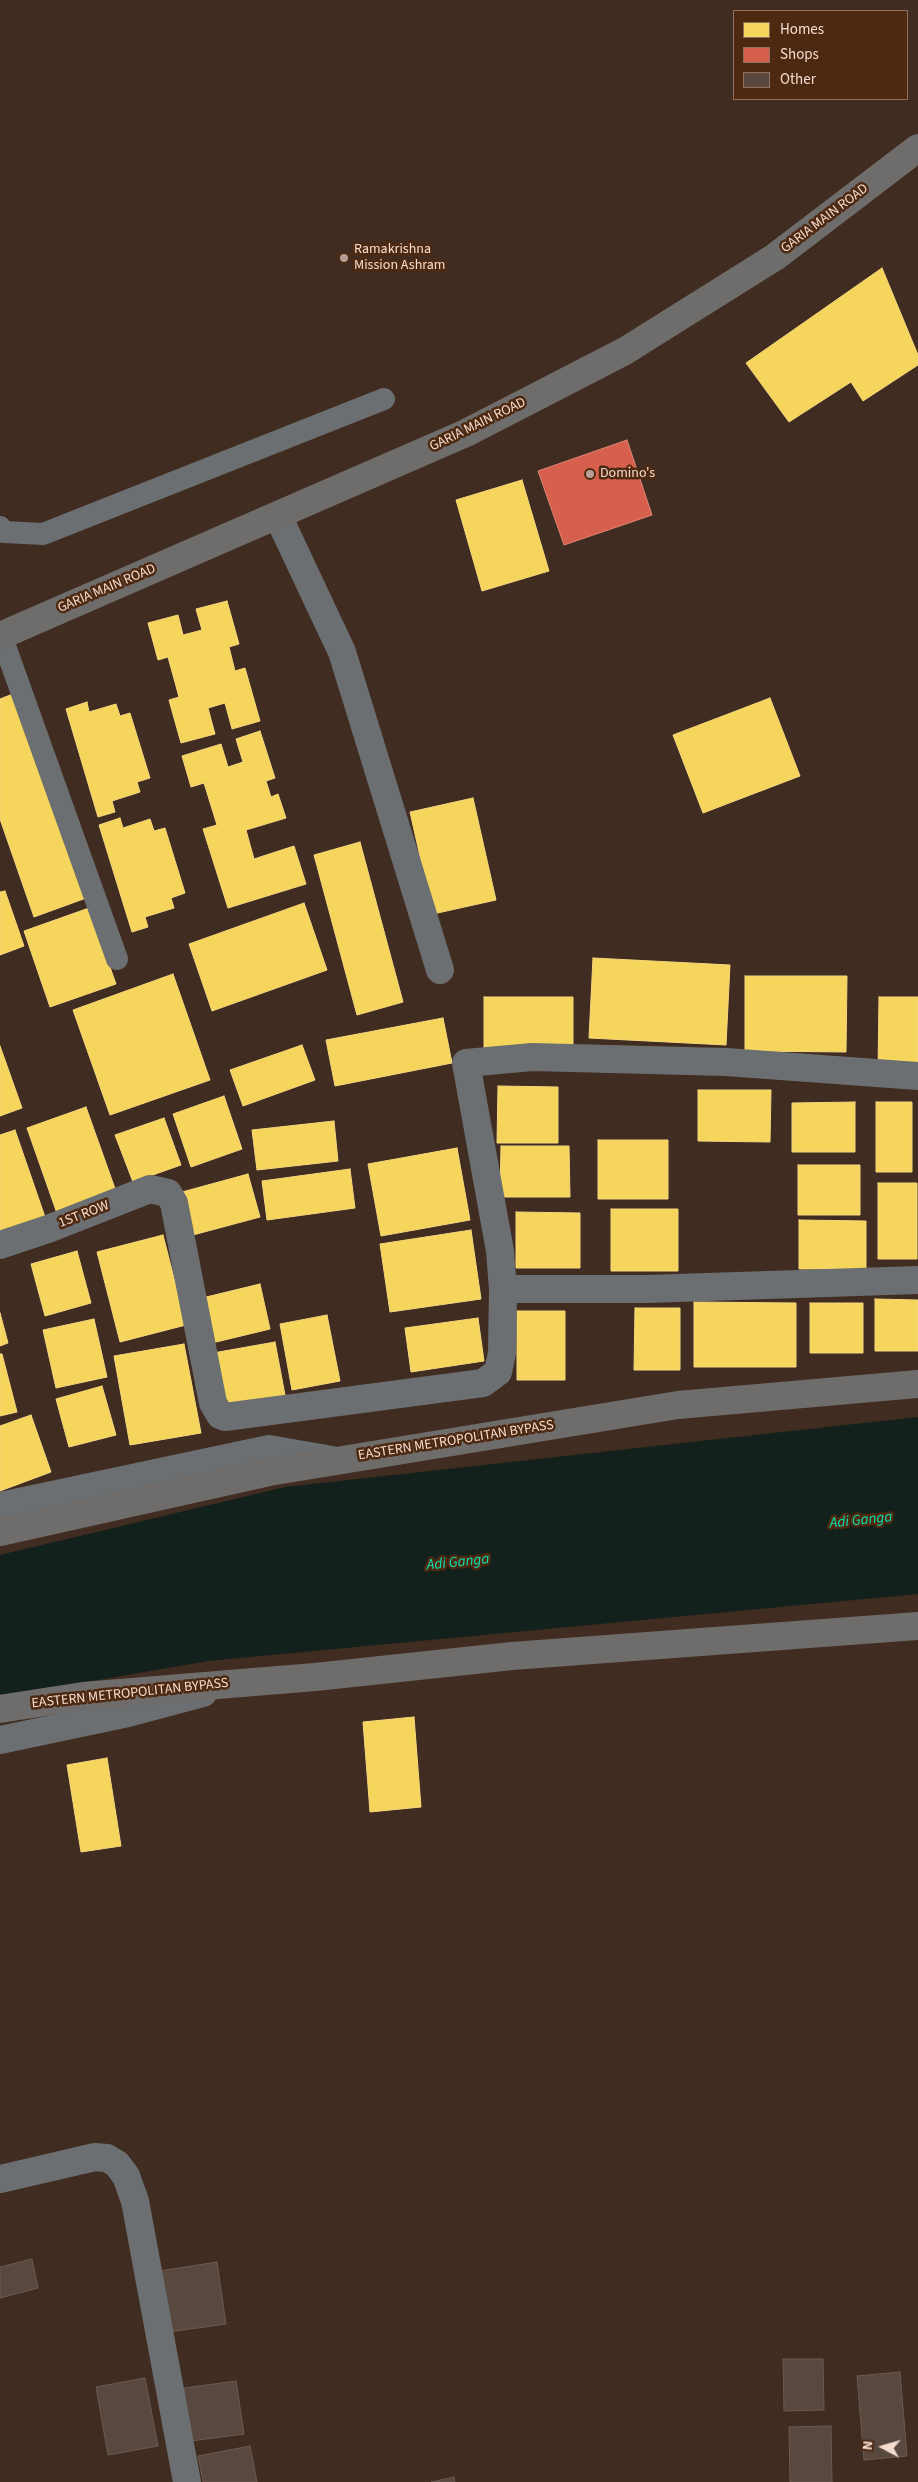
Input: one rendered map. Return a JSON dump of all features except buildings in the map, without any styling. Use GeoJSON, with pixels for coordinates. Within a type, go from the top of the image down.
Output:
{"type":"FeatureCollection","features":[{"type":"Feature","properties":{"kind":"main road","name":"GARIA MAIN ROAD"},"geometry":{"type":"LineString","coordinates":[[1,635],[466,433],[625,351],[775,257],[918,148]]}},
{"type":"Feature","properties":{"kind":"main road","name":"EASTERN METROPOLITAN BYPASS"},"geometry":{"type":"LineString","coordinates":[[0,1532],[269,1472],[678,1405],[918,1384]]}},
{"type":"Feature","properties":{"kind":"main road","name":"EASTERN METROPOLITAN BYPASS"},"geometry":{"type":"LineString","coordinates":[[0,1708],[83,1696],[243,1683],[512,1656],[918,1626]]}},
{"type":"Feature","properties":{"kind":"street"},"geometry":{"type":"LineString","coordinates":[[278,516],[342,652],[440,970]]}},
{"type":"Feature","properties":{"kind":"street"},"geometry":{"type":"LineString","coordinates":[[918,1076],[726,1062],[532,1057],[466,1063],[500,1251],[504,1289],[647,1289],[918,1280]]}},
{"type":"Feature","properties":{"kind":"street","name":"1ST ROW"},"geometry":{"type":"LineString","coordinates":[[0,1245],[48,1229],[150,1189],[168,1193],[174,1203],[212,1403],[220,1415],[225,1417],[483,1382],[492,1378],[498,1372],[502,1352],[504,1289]]}},
{"type":"Feature","properties":{"kind":"street"},"geometry":{"type":"LineString","coordinates":[[0,1506],[268,1449],[337,1461]]}},
{"type":"Feature","properties":{"kind":"street"},"geometry":{"type":"LineString","coordinates":[[0,1740],[128,1714],[243,1683]]}},
{"type":"Feature","properties":{"kind":"street"},"geometry":{"type":"LineString","coordinates":[[0,2179],[95,2157],[107,2158],[117,2164],[126,2176],[135,2201],[187,2482]]}},
{"type":"Feature","properties":{"kind":"lane"},"geometry":{"type":"LineString","coordinates":[[0,527],[4,532],[43,534],[384,399]]}},
{"type":"Feature","properties":{"kind":"lane"},"geometry":{"type":"LineString","coordinates":[[1,635],[117,959]]}},
{"type":"Feature","properties":{"kind":"water","name":"Adi Ganga"},"geometry":{"type":"Polygon","coordinates":[[[918,1417],[918,1594],[208,1661],[0,1697],[0,1555],[285,1487],[918,1417]]]}},
{"type":"Feature","properties":{"kind":"place","name":"Ramakrishna Mission Ashram"},"geometry":{"type":"Point","coordinates":[344,258]}},
{"type":"Feature","properties":{"kind":"place","name":"Domino's"},"geometry":{"type":"Point","coordinates":[590,474]}}]}
